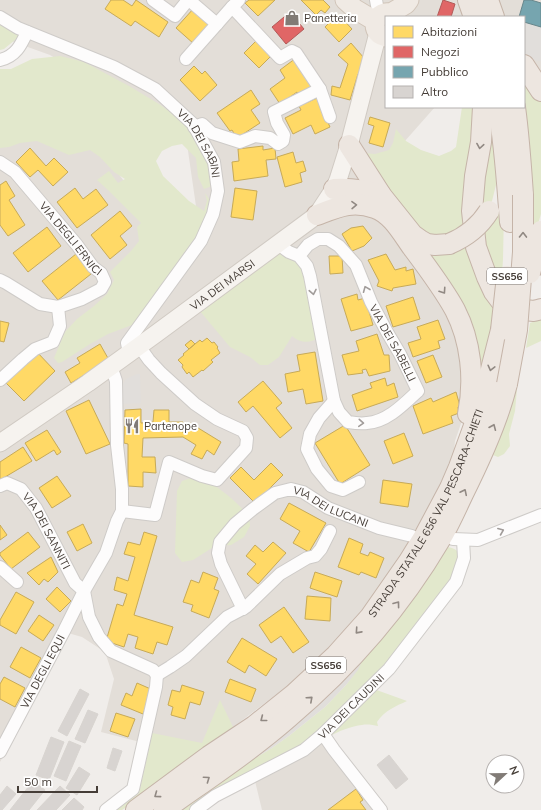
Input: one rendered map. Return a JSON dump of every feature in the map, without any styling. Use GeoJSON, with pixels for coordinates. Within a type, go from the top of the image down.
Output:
{"type":"FeatureCollection","features":[{"type":"Feature","properties":{"kind":"highway"},"geometry":{"type":"LineString","coordinates":[[468,0],[474,16]]}},
{"type":"Feature","properties":{"kind":"highway"},"geometry":{"type":"LineString","coordinates":[[488,0],[494,16]]}},
{"type":"Feature","properties":{"kind":"highway"},"geometry":{"type":"LineString","coordinates":[[525,64],[541,69]]}},
{"type":"Feature","properties":{"kind":"highway"},"geometry":{"type":"LineString","coordinates":[[525,66],[541,91]]}},
{"type":"Feature","properties":{"kind":"highway"},"geometry":{"type":"LineString","coordinates":[[483,108],[481,142],[475,176],[472,211],[476,247],[487,277],[494,292],[500,300],[506,305],[515,309],[534,311],[541,309]]}},
{"type":"Feature","properties":{"kind":"highway","name":"STRADA STATALE 656 VAL PESCARA-CHIETI"},"geometry":{"type":"LineString","coordinates":[[136,810],[254,726],[294,694],[336,655],[370,617],[409,561],[441,505],[459,467],[509,330],[505,304],[510,222],[503,131],[498,108]]}},
{"type":"Feature","properties":{"kind":"highway","name":"STRADA STATALE 656 VAL PESCARA-CHIETI"},"geometry":{"type":"LineString","coordinates":[[164,810],[263,739],[333,678],[374,634],[422,569],[449,523],[468,485],[496,420],[507,384],[509,330],[522,252],[523,195],[521,158],[515,108]]}},
{"type":"Feature","properties":{"kind":"highway"},"geometry":{"type":"LineString","coordinates":[[349,145],[381,195],[413,235],[427,244],[435,245],[449,244],[459,240],[476,228],[483,220],[496,196],[505,155]]}},
{"type":"Feature","properties":{"kind":"highway"},"geometry":{"type":"LineString","coordinates":[[334,189],[357,189],[381,195]]}},
{"type":"Feature","properties":{"kind":"highway"},"geometry":{"type":"LineString","coordinates":[[317,215],[342,206],[354,204],[364,205],[387,215],[421,259],[452,305],[466,340],[472,383],[471,402],[460,442],[459,467]]}},
{"type":"Feature","properties":{"kind":"highway"},"geometry":{"type":"LineString","coordinates":[[509,330],[541,231]]}},
{"type":"Feature","properties":{"kind":"main road"},"geometry":{"type":"LineString","coordinates":[[345,0],[355,9],[385,22]]}},
{"type":"Feature","properties":{"kind":"main road"},"geometry":{"type":"LineString","coordinates":[[393,16],[409,0]]}},
{"type":"Feature","properties":{"kind":"main road","name":"VIA DEI MARSI"},"geometry":{"type":"LineString","coordinates":[[400,16],[411,11],[415,0]]}},
{"type":"Feature","properties":{"kind":"main road","name":"VIA DEI MARSI"},"geometry":{"type":"LineString","coordinates":[[0,443],[111,366],[317,215],[334,189],[338,180],[369,70],[385,25]]}},
{"type":"Feature","properties":{"kind":"street"},"geometry":{"type":"LineString","coordinates":[[153,0],[175,16],[188,0],[217,24]]}},
{"type":"Feature","properties":{"kind":"street"},"geometry":{"type":"LineString","coordinates":[[186,59],[236,3],[280,58],[292,51],[296,53],[320,90],[330,117]]}},
{"type":"Feature","properties":{"kind":"street","name":"VIA DEI SABINI"},"geometry":{"type":"LineString","coordinates":[[0,17],[18,28],[114,68],[155,88],[193,124],[214,162],[218,191],[213,214],[201,241],[127,343],[134,349]]}},
{"type":"Feature","properties":{"kind":"street"},"geometry":{"type":"LineString","coordinates":[[0,60],[17,51],[27,32]]}},
{"type":"Feature","properties":{"kind":"street"},"geometry":{"type":"LineString","coordinates":[[194,127],[202,124],[212,133],[240,142],[255,136],[270,138],[278,144],[283,141],[284,135],[274,112],[320,90]]}},
{"type":"Feature","properties":{"kind":"street","name":"VIA DEGLI ERNICI"},"geometry":{"type":"LineString","coordinates":[[0,162],[15,172],[77,245],[93,268],[101,273],[105,282],[101,289],[82,299],[58,307],[40,304],[0,280]]}},
{"type":"Feature","properties":{"kind":"street","name":"VIA DEI SABELLI"},"geometry":{"type":"LineString","coordinates":[[318,239],[328,239],[339,246],[356,265],[371,302],[400,354],[418,391],[382,420],[368,424],[348,422],[334,401],[310,276],[307,266],[299,256],[308,245],[318,239]]}},
{"type":"Feature","properties":{"kind":"street"},"geometry":{"type":"LineString","coordinates":[[278,244],[289,252],[299,256]]}},
{"type":"Feature","properties":{"kind":"street"},"geometry":{"type":"LineString","coordinates":[[0,380],[35,349],[54,342],[60,326],[58,307]]}},
{"type":"Feature","properties":{"kind":"street"},"geometry":{"type":"LineString","coordinates":[[111,366],[116,382],[117,445],[122,489],[122,511],[155,515],[169,462],[202,476],[218,480],[246,448],[247,438],[243,431],[217,419],[195,404],[149,360],[134,349]]}},
{"type":"Feature","properties":{"kind":"street"},"geometry":{"type":"LineString","coordinates":[[334,401],[319,418],[310,434],[307,449],[317,470],[331,486],[343,490],[359,482]]}},
{"type":"Feature","properties":{"kind":"street","name":"VIA DEI SANNITI"},"geometry":{"type":"LineString","coordinates":[[0,486],[8,483],[21,489],[36,508],[74,583],[84,591]]}},
{"type":"Feature","properties":{"kind":"street","name":"VIA DEI LUCANI"},"geometry":{"type":"LineString","coordinates":[[243,609],[221,564],[218,553],[220,542],[235,524],[276,493],[291,489],[303,492],[328,508],[379,528],[412,536]]}},
{"type":"Feature","properties":{"kind":"street","name":"VIA DEGLI EQUI"},"geometry":{"type":"LineString","coordinates":[[0,752],[84,591],[106,554],[122,511]]}},
{"type":"Feature","properties":{"kind":"street","name":"VIA DEI CAUDINI"},"geometry":{"type":"LineString","coordinates":[[196,810],[214,796],[304,750],[323,734],[389,669],[456,582],[464,558],[458,540],[478,540],[541,515]]}},
{"type":"Feature","properties":{"kind":"street","name":"VIA DEI LUCANI"},"geometry":{"type":"LineString","coordinates":[[156,675],[186,656],[227,617],[246,607],[280,574],[307,558],[315,556],[321,549],[330,531]]}},
{"type":"Feature","properties":{"kind":"street"},"geometry":{"type":"LineString","coordinates":[[0,567],[17,582]]}},
{"type":"Feature","properties":{"kind":"street"},"geometry":{"type":"LineString","coordinates":[[84,591],[89,617],[99,637],[111,651],[153,670],[156,675],[156,687],[133,789],[106,810]]}},
{"type":"Feature","properties":{"kind":"street"},"geometry":{"type":"LineString","coordinates":[[323,734],[381,810]]}},
{"type":"Feature","properties":{"kind":"shaded area"},"geometry":{"type":"Polygon","coordinates":[[[0,0],[541,0],[541,89],[525,86],[525,16],[385,16],[385,108],[434,108],[397,150],[462,281],[469,400],[455,441],[452,471],[383,588],[342,635],[298,678],[195,756],[101,732],[114,679],[105,652],[82,637],[68,633],[56,659],[0,762],[0,145],[83,123],[154,224],[198,220],[186,137],[50,55],[0,37],[0,0]]]}},
{"type":"Feature","properties":{"kind":"shaded area"},"geometry":{"type":"Polygon","coordinates":[[[525,22],[541,27],[541,61],[537,61],[525,55],[525,22]]]}},
{"type":"Feature","properties":{"kind":"shaded area"},"geometry":{"type":"Polygon","coordinates":[[[140,374],[141,403],[122,404],[121,392],[123,384],[126,379],[140,374]]]}},
{"type":"Feature","properties":{"kind":"shaded area"},"geometry":{"type":"Polygon","coordinates":[[[364,657],[358,670],[325,707],[272,748],[230,773],[364,657]]]}},
{"type":"Feature","properties":{"kind":"shaded area"},"geometry":{"type":"Polygon","coordinates":[[[329,737],[386,810],[262,810],[255,781],[278,770],[329,737]]]}},
{"type":"Feature","properties":{"kind":"green space"},"geometry":{"type":"Polygon","coordinates":[[[0,24],[21,35],[4,49],[0,50],[0,24]]]}},
{"type":"Feature","properties":{"kind":"green space"},"geometry":{"type":"Polygon","coordinates":[[[60,56],[84,62],[159,104],[184,122],[195,136],[207,157],[212,186],[204,189],[198,177],[196,158],[182,144],[172,146],[162,151],[156,161],[163,176],[189,201],[204,211],[207,201],[205,193],[209,199],[211,207],[208,218],[179,265],[132,325],[108,334],[58,363],[54,358],[65,332],[77,319],[107,294],[114,280],[110,272],[139,241],[137,227],[141,223],[97,180],[109,171],[118,183],[125,179],[114,172],[100,157],[90,150],[69,155],[37,141],[0,148],[0,69],[11,69],[32,59],[60,56]]]}},
{"type":"Feature","properties":{"kind":"green space"},"geometry":{"type":"Polygon","coordinates":[[[525,72],[541,96],[541,214],[534,238],[524,108],[525,72]]]}},
{"type":"Feature","properties":{"kind":"green space"},"geometry":{"type":"Polygon","coordinates":[[[462,108],[481,108],[471,221],[445,242],[415,228],[364,153],[375,154],[389,150],[393,143],[396,129],[406,141],[421,150],[439,156],[456,147],[462,108]]]}},
{"type":"Feature","properties":{"kind":"green space"},"geometry":{"type":"Polygon","coordinates":[[[485,127],[494,128],[499,164],[492,201],[483,216],[474,211],[485,127]]]}},
{"type":"Feature","properties":{"kind":"green space"},"geometry":{"type":"Polygon","coordinates":[[[496,212],[504,212],[501,291],[481,234],[496,212]]]}},
{"type":"Feature","properties":{"kind":"green space"},"geometry":{"type":"Polygon","coordinates":[[[473,240],[498,302],[484,381],[429,255],[473,240]]]}},
{"type":"Feature","properties":{"kind":"green space"},"geometry":{"type":"Polygon","coordinates":[[[280,249],[299,259],[306,270],[318,338],[306,342],[297,340],[292,336],[279,357],[268,365],[260,365],[250,357],[230,347],[199,310],[280,249]]]}},
{"type":"Feature","properties":{"kind":"green space"},"geometry":{"type":"Polygon","coordinates":[[[541,319],[541,341],[526,348],[530,323],[541,319]]]}},
{"type":"Feature","properties":{"kind":"green space"},"geometry":{"type":"Polygon","coordinates":[[[517,389],[515,411],[509,434],[510,446],[504,454],[498,457],[490,454],[512,406],[517,389]]]}},
{"type":"Feature","properties":{"kind":"green space"},"geometry":{"type":"Polygon","coordinates":[[[194,477],[216,486],[240,506],[249,516],[250,526],[244,537],[231,545],[215,546],[193,560],[182,562],[175,553],[177,491],[182,481],[194,477]]]}},
{"type":"Feature","properties":{"kind":"green space"},"geometry":{"type":"Polygon","coordinates":[[[447,547],[452,548],[459,554],[458,569],[394,659],[324,732],[191,810],[177,810],[230,773],[272,748],[325,707],[346,685],[364,657],[447,547]]]}},
{"type":"Feature","properties":{"kind":"green space"},"geometry":{"type":"Polygon","coordinates":[[[371,688],[407,701],[390,709],[383,715],[377,722],[378,726],[354,726],[329,737],[327,733],[371,688]]]}},
{"type":"Feature","properties":{"kind":"green space"},"geometry":{"type":"Polygon","coordinates":[[[220,700],[233,727],[134,802],[122,810],[116,810],[139,793],[152,733],[202,743],[220,700]]]}},
{"type":"Feature","properties":{"kind":"building: Abitazioni"},"geometry":{"type":"Polygon","coordinates":[[[111,0],[123,0],[132,6],[136,0],[168,22],[159,37],[135,21],[131,26],[105,9],[111,0]]]}},
{"type":"Feature","properties":{"kind":"building: Abitazioni"},"geometry":{"type":"Polygon","coordinates":[[[249,0],[275,0],[258,16],[245,3],[249,0]]]}},
{"type":"Feature","properties":{"kind":"building: Abitazioni"},"geometry":{"type":"Polygon","coordinates":[[[301,0],[323,0],[330,7],[325,13],[321,10],[316,15],[301,0]]]}},
{"type":"Feature","properties":{"kind":"building: Abitazioni"},"geometry":{"type":"Polygon","coordinates":[[[194,8],[211,24],[194,44],[176,28],[194,8]]]}},
{"type":"Feature","properties":{"kind":"building: Abitazioni"},"geometry":{"type":"Polygon","coordinates":[[[338,14],[352,29],[339,42],[325,27],[338,14]]]}},
{"type":"Feature","properties":{"kind":"building: Abitazioni"},"geometry":{"type":"Polygon","coordinates":[[[258,39],[273,54],[259,68],[244,53],[258,39]]]}},
{"type":"Feature","properties":{"kind":"building: Abitazioni"},"geometry":{"type":"Polygon","coordinates":[[[351,43],[364,58],[361,75],[358,74],[350,100],[331,95],[332,86],[340,88],[348,64],[338,55],[351,43]]]}},
{"type":"Feature","properties":{"kind":"building: Abitazioni"},"geometry":{"type":"Polygon","coordinates":[[[296,58],[314,85],[299,95],[297,92],[280,104],[270,89],[285,78],[280,70],[296,58]]]}},
{"type":"Feature","properties":{"kind":"building: Abitazioni"},"geometry":{"type":"Polygon","coordinates":[[[194,66],[202,74],[205,71],[217,85],[200,101],[180,80],[194,66]]]}},
{"type":"Feature","properties":{"kind":"building: Abitazioni"},"geometry":{"type":"Polygon","coordinates":[[[251,90],[260,104],[251,110],[260,123],[237,138],[217,113],[251,90]]]}},
{"type":"Feature","properties":{"kind":"building: Abitazioni"},"geometry":{"type":"Polygon","coordinates":[[[317,98],[330,127],[315,134],[311,125],[293,134],[285,118],[301,110],[299,106],[317,98]]]}},
{"type":"Feature","properties":{"kind":"building: Abitazioni"},"geometry":{"type":"Polygon","coordinates":[[[370,117],[390,123],[383,147],[369,143],[374,126],[368,124],[370,117]]]}},
{"type":"Feature","properties":{"kind":"building: Abitazioni"},"geometry":{"type":"Polygon","coordinates":[[[263,146],[263,150],[275,148],[276,159],[266,160],[268,176],[234,181],[232,162],[239,161],[238,149],[263,146]]]}},
{"type":"Feature","properties":{"kind":"building: Abitazioni"},"geometry":{"type":"Polygon","coordinates":[[[30,148],[46,166],[54,158],[68,172],[53,186],[38,170],[30,177],[16,162],[30,148]]]}},
{"type":"Feature","properties":{"kind":"building: Abitazioni"},"geometry":{"type":"Polygon","coordinates":[[[293,152],[296,163],[303,161],[306,171],[300,173],[302,182],[285,187],[277,157],[293,152]]]}},
{"type":"Feature","properties":{"kind":"building: Abitazioni"},"geometry":{"type":"Polygon","coordinates":[[[6,181],[15,196],[9,200],[25,225],[8,236],[0,225],[0,185],[6,181]]]}},
{"type":"Feature","properties":{"kind":"building: Abitazioni"},"geometry":{"type":"Polygon","coordinates":[[[75,188],[83,199],[96,189],[108,205],[77,228],[57,202],[75,188]]]}},
{"type":"Feature","properties":{"kind":"building: Abitazioni"},"geometry":{"type":"Polygon","coordinates":[[[235,188],[257,191],[253,220],[231,217],[235,188]]]}},
{"type":"Feature","properties":{"kind":"building: Abitazioni"},"geometry":{"type":"Polygon","coordinates":[[[120,211],[132,226],[120,236],[127,245],[110,259],[91,235],[120,211]]]}},
{"type":"Feature","properties":{"kind":"building: Abitazioni"},"geometry":{"type":"Polygon","coordinates":[[[363,226],[372,238],[364,246],[352,251],[342,234],[351,228],[363,226]]]}},
{"type":"Feature","properties":{"kind":"building: Abitazioni"},"geometry":{"type":"Polygon","coordinates":[[[47,227],[61,246],[28,272],[13,253],[47,227]]]}},
{"type":"Feature","properties":{"kind":"building: Abitazioni"},"geometry":{"type":"Polygon","coordinates":[[[76,254],[91,274],[58,300],[42,281],[76,254]]]}},
{"type":"Feature","properties":{"kind":"building: Abitazioni"},"geometry":{"type":"Polygon","coordinates":[[[386,254],[395,270],[406,267],[406,271],[413,269],[416,284],[393,288],[392,291],[377,286],[379,281],[368,260],[386,254]]]}},
{"type":"Feature","properties":{"kind":"building: Abitazioni"},"geometry":{"type":"Polygon","coordinates":[[[329,256],[342,256],[343,273],[330,274],[329,256]]]}},
{"type":"Feature","properties":{"kind":"building: Abitazioni"},"geometry":{"type":"Polygon","coordinates":[[[357,294],[358,300],[365,298],[373,325],[351,331],[341,299],[357,294]]]}},
{"type":"Feature","properties":{"kind":"building: Abitazioni"},"geometry":{"type":"Polygon","coordinates":[[[413,297],[420,319],[393,327],[386,306],[413,297]]]}},
{"type":"Feature","properties":{"kind":"building: Abitazioni"},"geometry":{"type":"Polygon","coordinates":[[[438,320],[445,339],[438,341],[440,348],[413,357],[408,343],[421,339],[417,327],[438,320]]]}},
{"type":"Feature","properties":{"kind":"building: Abitazioni"},"geometry":{"type":"Polygon","coordinates":[[[0,321],[9,323],[4,342],[0,341],[0,321]]]}},
{"type":"Feature","properties":{"kind":"building: Abitazioni"},"geometry":{"type":"Polygon","coordinates":[[[377,334],[384,355],[389,355],[390,371],[369,376],[366,369],[362,370],[363,373],[348,375],[342,355],[359,351],[356,341],[377,334]]]}},
{"type":"Feature","properties":{"kind":"building: Abitazioni"},"geometry":{"type":"Polygon","coordinates":[[[207,338],[212,343],[214,342],[220,353],[211,360],[213,362],[203,371],[202,370],[193,377],[189,372],[187,374],[182,367],[183,365],[178,360],[200,340],[202,342],[207,338]]]}},
{"type":"Feature","properties":{"kind":"building: Abitazioni"},"geometry":{"type":"Polygon","coordinates":[[[191,340],[195,344],[189,349],[185,345],[191,340]]]}},
{"type":"Feature","properties":{"kind":"building: Abitazioni"},"geometry":{"type":"Polygon","coordinates":[[[100,344],[109,360],[71,383],[65,372],[80,363],[77,358],[100,344]]]}},
{"type":"Feature","properties":{"kind":"building: Abitazioni"},"geometry":{"type":"Polygon","coordinates":[[[36,351],[55,371],[24,401],[5,382],[36,351]]]}},
{"type":"Feature","properties":{"kind":"building: Abitazioni"},"geometry":{"type":"Polygon","coordinates":[[[315,352],[323,401],[306,404],[303,389],[288,392],[285,374],[300,371],[297,355],[315,352]]]}},
{"type":"Feature","properties":{"kind":"building: Abitazioni"},"geometry":{"type":"Polygon","coordinates":[[[433,355],[442,377],[426,383],[417,361],[433,355]]]}},
{"type":"Feature","properties":{"kind":"building: Abitazioni"},"geometry":{"type":"Polygon","coordinates":[[[385,378],[387,386],[394,383],[398,397],[357,411],[352,395],[372,388],[370,383],[385,378]]]}},
{"type":"Feature","properties":{"kind":"building: Abitazioni"},"geometry":{"type":"Polygon","coordinates":[[[263,381],[282,403],[276,408],[292,428],[280,438],[253,406],[246,412],[238,402],[263,381]]]}},
{"type":"Feature","properties":{"kind":"building: Abitazioni"},"geometry":{"type":"Polygon","coordinates":[[[456,392],[460,406],[458,407],[459,413],[451,416],[453,423],[423,434],[413,406],[431,398],[433,402],[456,392]]]}},
{"type":"Feature","properties":{"kind":"building: Abitazioni"},"geometry":{"type":"Polygon","coordinates":[[[89,400],[110,444],[86,454],[66,411],[89,400]]]}},
{"type":"Feature","properties":{"kind":"building: Abitazioni"},"geometry":{"type":"Polygon","coordinates":[[[141,409],[141,423],[153,422],[154,410],[169,410],[169,422],[183,422],[183,433],[190,423],[221,442],[214,455],[207,450],[202,459],[191,454],[196,445],[183,437],[143,438],[142,457],[155,457],[156,473],[143,472],[143,487],[128,486],[128,444],[124,443],[125,410],[141,409]]]}},
{"type":"Feature","properties":{"kind":"building: Abitazioni"},"geometry":{"type":"Polygon","coordinates":[[[345,425],[370,465],[340,484],[315,443],[345,425]]]}},
{"type":"Feature","properties":{"kind":"building: Abitazioni"},"geometry":{"type":"Polygon","coordinates":[[[47,430],[61,452],[57,455],[54,450],[36,461],[25,443],[47,430]]]}},
{"type":"Feature","properties":{"kind":"building: Abitazioni"},"geometry":{"type":"Polygon","coordinates":[[[404,433],[413,456],[393,464],[384,441],[404,433]]]}},
{"type":"Feature","properties":{"kind":"building: Abitazioni"},"geometry":{"type":"Polygon","coordinates":[[[23,447],[32,461],[0,480],[0,462],[23,447]]]}},
{"type":"Feature","properties":{"kind":"building: Abitazioni"},"geometry":{"type":"Polygon","coordinates":[[[271,463],[283,475],[255,503],[230,478],[241,467],[254,480],[271,463]]]}},
{"type":"Feature","properties":{"kind":"building: Abitazioni"},"geometry":{"type":"Polygon","coordinates":[[[57,476],[71,496],[52,508],[39,488],[57,476]]]}},
{"type":"Feature","properties":{"kind":"building: Abitazioni"},"geometry":{"type":"Polygon","coordinates":[[[383,480],[412,484],[408,507],[380,503],[383,480]]]}},
{"type":"Feature","properties":{"kind":"building: Abitazioni"},"geometry":{"type":"Polygon","coordinates":[[[289,503],[326,523],[309,552],[293,543],[300,531],[280,519],[289,503]]]}},
{"type":"Feature","properties":{"kind":"building: Abitazioni"},"geometry":{"type":"Polygon","coordinates":[[[83,524],[92,543],[77,551],[67,532],[83,524]]]}},
{"type":"Feature","properties":{"kind":"building: Abitazioni"},"geometry":{"type":"Polygon","coordinates":[[[0,525],[7,535],[0,540],[0,525]]]}},
{"type":"Feature","properties":{"kind":"building: Abitazioni"},"geometry":{"type":"Polygon","coordinates":[[[28,532],[40,547],[11,569],[0,553],[28,532]]]}},
{"type":"Feature","properties":{"kind":"building: Abitazioni"},"geometry":{"type":"Polygon","coordinates":[[[144,532],[157,536],[134,615],[173,627],[167,645],[157,642],[153,654],[135,648],[138,637],[128,634],[124,647],[106,641],[117,604],[123,606],[127,594],[114,590],[117,577],[128,581],[135,557],[124,554],[128,542],[140,545],[144,532]]]}},
{"type":"Feature","properties":{"kind":"building: Abitazioni"},"geometry":{"type":"Polygon","coordinates":[[[349,538],[363,544],[360,553],[368,556],[370,552],[384,558],[376,578],[361,572],[359,575],[338,567],[349,538]]]}},
{"type":"Feature","properties":{"kind":"building: Abitazioni"},"geometry":{"type":"Polygon","coordinates":[[[273,542],[286,553],[258,584],[247,574],[256,564],[246,556],[255,545],[263,552],[273,542]]]}},
{"type":"Feature","properties":{"kind":"building: Abitazioni"},"geometry":{"type":"Polygon","coordinates":[[[51,557],[58,572],[48,582],[44,579],[39,585],[27,573],[51,557]]]}},
{"type":"Feature","properties":{"kind":"building: Abitazioni"},"geometry":{"type":"Polygon","coordinates":[[[203,572],[218,578],[214,589],[219,591],[209,618],[191,611],[193,605],[183,602],[191,580],[199,583],[203,572]]]}},
{"type":"Feature","properties":{"kind":"building: Abitazioni"},"geometry":{"type":"Polygon","coordinates":[[[315,572],[342,581],[337,597],[310,588],[315,572]]]}},
{"type":"Feature","properties":{"kind":"building: Abitazioni"},"geometry":{"type":"Polygon","coordinates":[[[57,587],[71,601],[60,612],[46,599],[57,587]]]}},
{"type":"Feature","properties":{"kind":"building: Abitazioni"},"geometry":{"type":"Polygon","coordinates":[[[16,592],[34,602],[16,634],[0,625],[0,620],[16,592]]]}},
{"type":"Feature","properties":{"kind":"building: Abitazioni"},"geometry":{"type":"Polygon","coordinates":[[[307,596],[331,598],[330,621],[305,619],[307,596]]]}},
{"type":"Feature","properties":{"kind":"building: Abitazioni"},"geometry":{"type":"Polygon","coordinates":[[[284,607],[309,642],[293,653],[281,636],[271,643],[259,625],[284,607]]]}},
{"type":"Feature","properties":{"kind":"building: Abitazioni"},"geometry":{"type":"Polygon","coordinates":[[[39,615],[54,625],[43,641],[28,631],[39,615]]]}},
{"type":"Feature","properties":{"kind":"building: Abitazioni"},"geometry":{"type":"Polygon","coordinates":[[[242,638],[277,659],[266,676],[249,665],[245,673],[227,662],[242,638]]]}},
{"type":"Feature","properties":{"kind":"building: Abitazioni"},"geometry":{"type":"Polygon","coordinates":[[[21,647],[41,658],[30,678],[10,667],[21,647]]]}},
{"type":"Feature","properties":{"kind":"building: Abitazioni"},"geometry":{"type":"Polygon","coordinates":[[[4,677],[25,688],[15,707],[0,699],[0,684],[4,677]]]}},
{"type":"Feature","properties":{"kind":"building: Abitazioni"},"geometry":{"type":"Polygon","coordinates":[[[230,679],[256,689],[251,702],[225,692],[230,679]]]}},
{"type":"Feature","properties":{"kind":"building: Abitazioni"},"geometry":{"type":"Polygon","coordinates":[[[137,683],[153,690],[143,714],[121,705],[126,693],[132,696],[137,683]]]}},
{"type":"Feature","properties":{"kind":"building: Abitazioni"},"geometry":{"type":"Polygon","coordinates":[[[182,685],[204,692],[200,705],[190,702],[185,719],[171,715],[173,707],[168,705],[172,690],[180,692],[182,685]]]}},
{"type":"Feature","properties":{"kind":"building: Abitazioni"},"geometry":{"type":"Polygon","coordinates":[[[116,713],[135,719],[128,737],[110,731],[116,713]]]}},
{"type":"Feature","properties":{"kind":"building: Abitazioni"},"geometry":{"type":"Polygon","coordinates":[[[356,789],[363,800],[360,802],[366,810],[328,810],[356,789]]]}},
{"type":"Feature","properties":{"kind":"building: Negozi"},"geometry":{"type":"Polygon","coordinates":[[[443,0],[455,4],[451,16],[437,16],[443,0]]]}},
{"type":"Feature","properties":{"kind":"building: Negozi"},"geometry":{"type":"Polygon","coordinates":[[[290,12],[304,29],[286,44],[272,27],[290,12]]]}},
{"type":"Feature","properties":{"kind":"building: Pubblico"},"geometry":{"type":"Polygon","coordinates":[[[524,0],[531,0],[541,3],[541,27],[525,22],[525,16],[519,16],[524,0]]]}},
{"type":"Feature","properties":{"kind":"building: Altro"},"geometry":{"type":"Polygon","coordinates":[[[80,689],[89,694],[67,736],[58,731],[80,689]]]}},
{"type":"Feature","properties":{"kind":"building: Altro"},"geometry":{"type":"Polygon","coordinates":[[[88,710],[98,714],[85,743],[75,739],[88,710]]]}},
{"type":"Feature","properties":{"kind":"building: Altro"},"geometry":{"type":"Polygon","coordinates":[[[51,737],[64,742],[49,780],[36,775],[51,737]]]}},
{"type":"Feature","properties":{"kind":"building: Altro"},"geometry":{"type":"Polygon","coordinates":[[[69,741],[81,746],[66,781],[54,776],[69,741]]]}},
{"type":"Feature","properties":{"kind":"building: Altro"},"geometry":{"type":"Polygon","coordinates":[[[113,748],[122,751],[115,771],[107,768],[113,748]]]}},
{"type":"Feature","properties":{"kind":"building: Altro"},"geometry":{"type":"Polygon","coordinates":[[[389,755],[408,779],[396,789],[377,765],[389,755]]]}},
{"type":"Feature","properties":{"kind":"building: Altro"},"geometry":{"type":"Polygon","coordinates":[[[79,767],[90,774],[77,795],[66,788],[79,767]]]}},
{"type":"Feature","properties":{"kind":"building: Altro"},"geometry":{"type":"Polygon","coordinates":[[[33,781],[45,790],[29,810],[10,810],[33,781]]]}},
{"type":"Feature","properties":{"kind":"building: Altro"},"geometry":{"type":"Polygon","coordinates":[[[7,786],[16,794],[2,810],[0,810],[0,795],[7,786]]]}},
{"type":"Feature","properties":{"kind":"building: Altro"},"geometry":{"type":"Polygon","coordinates":[[[60,786],[70,795],[56,810],[37,810],[60,786]]]}},
{"type":"Feature","properties":{"kind":"building: Altro"},"geometry":{"type":"Polygon","coordinates":[[[74,798],[84,807],[82,810],[62,810],[74,798]]]}},
{"type":"Feature","properties":{"kind":"place","name":"Panetteria"},"geometry":{"type":"Point","coordinates":[292,18]}},
{"type":"Feature","properties":{"kind":"place","name":"Partenope"},"geometry":{"type":"Point","coordinates":[132,426]}}]}
